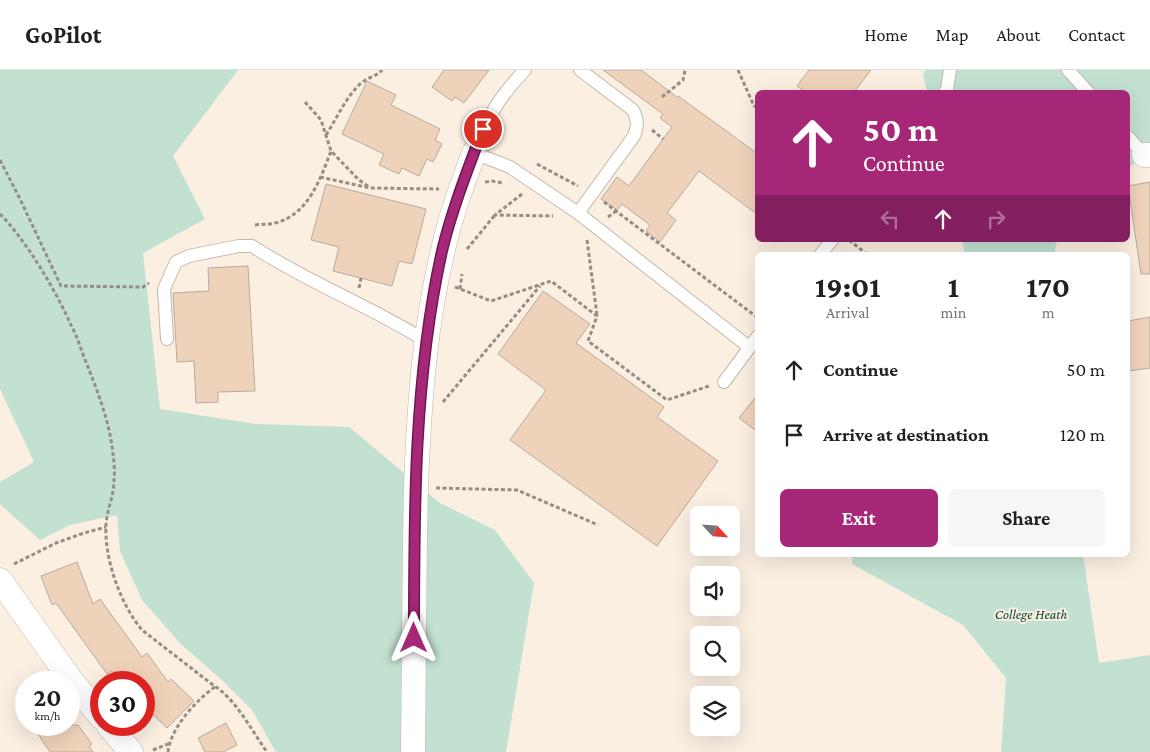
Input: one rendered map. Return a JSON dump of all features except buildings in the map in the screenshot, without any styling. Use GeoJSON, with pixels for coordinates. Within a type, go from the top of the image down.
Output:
{"type":"FeatureCollection","features":[{"type":"Feature","properties":{"kind":"street"},"geometry":{"type":"LineString","coordinates":[[414,752],[414,562],[423,487],[420,416],[426,341],[443,250],[469,186],[474,153]]}},
{"type":"Feature","properties":{"kind":"street"},"geometry":{"type":"LineString","coordinates":[[3,573],[71,680],[90,703]]}},
{"type":"Feature","properties":{"kind":"street"},"geometry":{"type":"LineString","coordinates":[[117,736],[131,752]]}},
{"type":"Feature","properties":{"kind":"lane"},"geometry":{"type":"LineString","coordinates":[[525,70],[498,102],[483,129],[474,153],[510,167],[578,214],[748,347]]}},
{"type":"Feature","properties":{"kind":"lane"},"geometry":{"type":"LineString","coordinates":[[578,214],[634,136],[638,119],[633,110],[580,70]]}},
{"type":"Feature","properties":{"kind":"lane"},"geometry":{"type":"LineString","coordinates":[[946,90],[950,70]]}},
{"type":"Feature","properties":{"kind":"lane"},"geometry":{"type":"LineString","coordinates":[[1068,70],[1086,90]]}},
{"type":"Feature","properties":{"kind":"lane"},"geometry":{"type":"LineString","coordinates":[[1130,139],[1147,155]]}},
{"type":"Feature","properties":{"kind":"lane"},"geometry":{"type":"LineString","coordinates":[[822,252],[830,242]]}},
{"type":"Feature","properties":{"kind":"lane"},"geometry":{"type":"LineString","coordinates":[[167,339],[164,290],[176,262],[189,256],[240,246],[252,246],[335,293],[398,323],[426,341]]}},
{"type":"Feature","properties":{"kind":"lane"},"geometry":{"type":"LineString","coordinates":[[724,382],[755,339]]}},
{"type":"Feature","properties":{"kind":"path"},"geometry":{"type":"LineString","coordinates":[[326,135],[349,96],[369,77],[378,74],[382,70]]}},
{"type":"Feature","properties":{"kind":"path"},"geometry":{"type":"LineString","coordinates":[[662,97],[683,80],[685,70]]}},
{"type":"Feature","properties":{"kind":"path"},"geometry":{"type":"LineString","coordinates":[[738,70],[755,106]]}},
{"type":"Feature","properties":{"kind":"path"},"geometry":{"type":"LineString","coordinates":[[305,102],[322,120],[331,151],[359,180],[370,188]]}},
{"type":"Feature","properties":{"kind":"path"},"geometry":{"type":"LineString","coordinates":[[255,225],[275,223],[302,209],[320,177],[331,151]]}},
{"type":"Feature","properties":{"kind":"path"},"geometry":{"type":"LineString","coordinates":[[0,160],[61,286],[143,287],[171,270]]}},
{"type":"Feature","properties":{"kind":"path"},"geometry":{"type":"LineString","coordinates":[[510,167],[537,164],[593,193],[755,316]]}},
{"type":"Feature","properties":{"kind":"path"},"geometry":{"type":"LineString","coordinates":[[320,177],[370,188],[469,186],[492,181],[507,184]]}},
{"type":"Feature","properties":{"kind":"path"},"geometry":{"type":"LineString","coordinates":[[514,189],[530,200]]}},
{"type":"Feature","properties":{"kind":"path"},"geometry":{"type":"LineString","coordinates":[[466,250],[495,215],[522,194]]}},
{"type":"Feature","properties":{"kind":"path"},"geometry":{"type":"LineString","coordinates":[[545,210],[560,220]]}},
{"type":"Feature","properties":{"kind":"path"},"geometry":{"type":"LineString","coordinates":[[0,214],[11,225],[40,268],[72,325],[102,404],[113,452],[114,481],[106,527],[106,538],[120,594],[133,619],[142,630],[221,690],[267,752]]}},
{"type":"Feature","properties":{"kind":"path"},"geometry":{"type":"LineString","coordinates":[[495,215],[553,216]]}},
{"type":"Feature","properties":{"kind":"path"},"geometry":{"type":"LineString","coordinates":[[595,228],[587,239],[598,316],[588,341],[666,400],[724,382]]}},
{"type":"Feature","properties":{"kind":"path"},"geometry":{"type":"LineString","coordinates":[[580,234],[587,239]]}},
{"type":"Feature","properties":{"kind":"path"},"geometry":{"type":"LineString","coordinates":[[852,242],[864,252]]}},
{"type":"Feature","properties":{"kind":"path"},"geometry":{"type":"LineString","coordinates":[[460,289],[463,269]]}},
{"type":"Feature","properties":{"kind":"path"},"geometry":{"type":"LineString","coordinates":[[452,286],[492,301],[550,281],[598,316]]}},
{"type":"Feature","properties":{"kind":"path"},"geometry":{"type":"LineString","coordinates":[[439,406],[541,284]]}},
{"type":"Feature","properties":{"kind":"path"},"geometry":{"type":"LineString","coordinates":[[423,487],[517,490],[598,525]]}},
{"type":"Feature","properties":{"kind":"path"},"geometry":{"type":"LineString","coordinates":[[3,573],[56,543],[106,527]]}},
{"type":"Feature","properties":{"kind":"path"},"geometry":{"type":"LineString","coordinates":[[168,752],[168,744],[182,719],[205,694],[215,687]]}},
{"type":"Feature","properties":{"kind":"path"},"geometry":{"type":"LineString","coordinates":[[146,752],[168,744]]}},
{"type":"Feature","properties":{"kind":"green space"},"geometry":{"type":"Polygon","coordinates":[[[0,70],[238,70],[173,156],[205,219],[143,253],[160,409],[256,424],[349,427],[440,503],[495,530],[534,583],[506,752],[276,752],[252,710],[181,644],[142,600],[120,551],[117,515],[70,525],[40,540],[0,504],[0,482],[34,462],[0,389],[0,70]]]}},
{"type":"Feature","properties":{"kind":"green space"},"geometry":{"type":"Polygon","coordinates":[[[925,70],[1150,70],[1150,149],[1130,167],[1130,90],[927,90],[923,75],[925,70]]]}},
{"type":"Feature","properties":{"kind":"green space"},"geometry":{"type":"Polygon","coordinates":[[[962,242],[1057,242],[1055,252],[964,252],[962,242]]]}},
{"type":"Feature","properties":{"kind":"green space","name":"College Heath"},"geometry":{"type":"Polygon","coordinates":[[[852,557],[1083,557],[1099,663],[1150,655],[1150,752],[1001,752],[1006,678],[963,625],[852,564],[852,557]]]}},
{"type":"Feature","properties":{"kind":"route"},"geometry":{"type":"LineString","coordinates":[[414,638],[417,471],[426,341],[443,250],[460,189],[483,129]]}}]}
